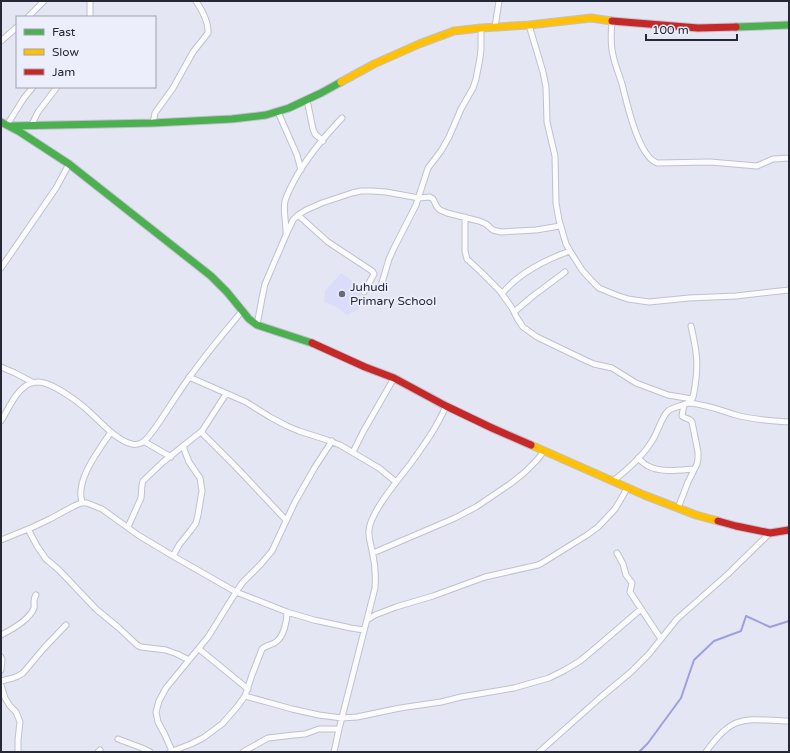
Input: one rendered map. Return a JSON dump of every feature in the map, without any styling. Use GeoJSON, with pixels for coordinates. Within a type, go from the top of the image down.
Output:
{"type":"FeatureCollection","features":[{"type":"Feature","properties":{"kind":"street"},"geometry":{"type":"LineString","coordinates":[[29,16],[44,1]]}},
{"type":"Feature","properties":{"kind":"street"},"geometry":{"type":"LineString","coordinates":[[90,1],[90,16]]}},
{"type":"Feature","properties":{"kind":"street"},"geometry":{"type":"LineString","coordinates":[[153,123],[155,112],[173,88],[193,52],[208,33],[203,12],[196,1]]}},
{"type":"Feature","properties":{"kind":"street"},"geometry":{"type":"LineString","coordinates":[[495,27],[499,1]]}},
{"type":"Feature","properties":{"kind":"street"},"geometry":{"type":"LineString","coordinates":[[6,125],[31,126],[153,123],[252,117],[278,112],[307,100],[374,64],[419,44],[454,31],[591,18],[698,28],[789,25]]}},
{"type":"Feature","properties":{"kind":"street"},"geometry":{"type":"LineString","coordinates":[[612,21],[611,36],[613,55],[627,107],[640,144],[648,157],[653,161],[657,163],[722,163],[756,166],[773,160],[789,158]]}},
{"type":"Feature","properties":{"kind":"street"},"geometry":{"type":"LineString","coordinates":[[529,25],[544,79],[547,99],[547,122],[555,156],[556,203],[560,226],[570,251],[582,270],[599,288],[628,299],[649,302],[689,298],[736,296],[789,290]]}},
{"type":"Feature","properties":{"kind":"street"},"geometry":{"type":"LineString","coordinates":[[1,41],[16,28]]}},
{"type":"Feature","properties":{"kind":"street"},"geometry":{"type":"LineString","coordinates":[[381,286],[389,259],[419,198],[428,168],[441,151],[449,137],[476,79],[481,49],[481,28]]}},
{"type":"Feature","properties":{"kind":"street"},"geometry":{"type":"LineString","coordinates":[[6,125],[31,88]]}},
{"type":"Feature","properties":{"kind":"street"},"geometry":{"type":"LineString","coordinates":[[31,126],[38,112],[56,88]]}},
{"type":"Feature","properties":{"kind":"street"},"geometry":{"type":"LineString","coordinates":[[307,100],[315,134],[323,141]]}},
{"type":"Feature","properties":{"kind":"street"},"geometry":{"type":"LineString","coordinates":[[278,112],[297,154],[301,170]]}},
{"type":"Feature","properties":{"kind":"street"},"geometry":{"type":"LineString","coordinates":[[286,235],[284,209],[291,186],[310,156],[342,118]]}},
{"type":"Feature","properties":{"kind":"street"},"geometry":{"type":"LineString","coordinates":[[6,125],[20,132],[69,164],[98,186],[207,273],[227,292],[249,319],[257,325],[308,341],[364,367],[394,378],[446,406],[492,428],[644,495],[696,515],[736,526],[770,533],[789,530]]}},
{"type":"Feature","properties":{"kind":"street"},"geometry":{"type":"LineString","coordinates":[[1,268],[56,188],[69,164]]}},
{"type":"Feature","properties":{"kind":"street"},"geometry":{"type":"LineString","coordinates":[[257,325],[265,284],[293,220],[306,210],[352,193],[372,191],[419,198],[430,197],[434,200],[440,210],[479,221],[486,224],[493,230],[501,232],[536,230],[560,226]]}},
{"type":"Feature","properties":{"kind":"street"},"geometry":{"type":"LineString","coordinates":[[298,215],[332,245],[372,271],[374,274],[364,292]]}},
{"type":"Feature","properties":{"kind":"street"},"geometry":{"type":"LineString","coordinates":[[465,217],[465,251],[467,259],[492,282],[502,294],[523,327],[542,340],[594,364],[612,368],[640,385],[668,395],[692,399]]}},
{"type":"Feature","properties":{"kind":"street"},"geometry":{"type":"LineString","coordinates":[[502,294],[511,284],[534,268],[570,251]]}},
{"type":"Feature","properties":{"kind":"street"},"geometry":{"type":"LineString","coordinates":[[514,312],[565,272]]}},
{"type":"Feature","properties":{"kind":"street"},"geometry":{"type":"LineString","coordinates":[[1,367],[32,382],[40,382],[49,385],[62,392],[83,407],[122,440],[132,444],[139,444],[145,442],[189,377],[242,311]]}},
{"type":"Feature","properties":{"kind":"street"},"geometry":{"type":"LineString","coordinates":[[613,481],[651,444],[667,412],[691,402],[698,365],[691,326]]}},
{"type":"Feature","properties":{"kind":"street"},"geometry":{"type":"LineString","coordinates":[[189,377],[246,402],[287,426],[332,441],[379,468],[396,482]]}},
{"type":"Feature","properties":{"kind":"street"},"geometry":{"type":"LineString","coordinates":[[353,452],[394,378]]}},
{"type":"Feature","properties":{"kind":"street"},"geometry":{"type":"LineString","coordinates":[[1,421],[17,395],[23,388],[32,382]]}},
{"type":"Feature","properties":{"kind":"street"},"geometry":{"type":"LineString","coordinates":[[128,527],[141,498],[143,481],[163,462],[202,431],[226,394]]}},
{"type":"Feature","properties":{"kind":"street"},"geometry":{"type":"LineString","coordinates":[[686,404],[712,407],[748,418],[789,422]]}},
{"type":"Feature","properties":{"kind":"street"},"geometry":{"type":"LineString","coordinates":[[678,508],[697,464],[698,452],[692,422],[682,416],[686,404]]}},
{"type":"Feature","properties":{"kind":"street"},"geometry":{"type":"LineString","coordinates":[[334,752],[373,596],[376,578],[369,536],[370,524],[377,510],[396,482],[410,465],[433,430],[446,406]]}},
{"type":"Feature","properties":{"kind":"street"},"geometry":{"type":"LineString","coordinates":[[202,431],[203,434],[286,520]]}},
{"type":"Feature","properties":{"kind":"street"},"geometry":{"type":"LineString","coordinates":[[81,503],[80,491],[85,474],[94,457],[111,432]]}},
{"type":"Feature","properties":{"kind":"street"},"geometry":{"type":"LineString","coordinates":[[287,612],[286,621],[280,637],[275,642],[262,649],[248,689],[237,708],[214,730],[198,741],[171,752],[165,735],[158,722],[156,709],[159,701],[166,688],[211,633],[243,582],[262,564],[269,555],[295,502],[332,441]]}},
{"type":"Feature","properties":{"kind":"street"},"geometry":{"type":"LineString","coordinates":[[145,442],[171,457]]}},
{"type":"Feature","properties":{"kind":"street"},"geometry":{"type":"LineString","coordinates":[[173,556],[197,519],[202,492],[200,478],[189,462],[184,445]]}},
{"type":"Feature","properties":{"kind":"street"},"geometry":{"type":"LineString","coordinates":[[373,553],[455,518],[476,507],[510,484],[537,460],[544,451]]}},
{"type":"Feature","properties":{"kind":"street"},"geometry":{"type":"LineString","coordinates":[[638,458],[654,469],[694,469]]}},
{"type":"Feature","properties":{"kind":"street"},"geometry":{"type":"LineString","coordinates":[[367,620],[375,615],[396,607],[433,596],[485,577],[542,563],[598,527],[615,509],[628,487]]}},
{"type":"Feature","properties":{"kind":"street"},"geometry":{"type":"LineString","coordinates":[[1,540],[50,519],[81,503],[88,503],[96,506],[173,556],[236,592],[287,612],[328,624],[364,630]]}},
{"type":"Feature","properties":{"kind":"street"},"geometry":{"type":"LineString","coordinates":[[28,529],[46,559],[59,570],[96,609],[137,645],[141,647],[166,650],[189,660]]}},
{"type":"Feature","properties":{"kind":"street"},"geometry":{"type":"LineString","coordinates":[[539,752],[631,672],[649,654],[677,619],[688,608],[728,574],[770,533]]}},
{"type":"Feature","properties":{"kind":"street"},"geometry":{"type":"LineString","coordinates":[[617,553],[623,564],[626,575],[632,583],[630,592],[661,639]]}},
{"type":"Feature","properties":{"kind":"street"},"geometry":{"type":"LineString","coordinates":[[1,635],[16,627],[30,614],[34,607],[34,599],[36,595]]}},
{"type":"Feature","properties":{"kind":"street"},"geometry":{"type":"LineString","coordinates":[[245,696],[292,709],[342,718],[357,717],[461,697],[496,692],[549,678],[565,670],[598,646],[641,609]]}},
{"type":"Feature","properties":{"kind":"street"},"geometry":{"type":"LineString","coordinates":[[1,680],[13,678],[23,673],[66,625]]}},
{"type":"Feature","properties":{"kind":"street"},"geometry":{"type":"LineString","coordinates":[[199,649],[248,689]]}},
{"type":"Feature","properties":{"kind":"street"},"geometry":{"type":"LineString","coordinates":[[1,657],[1,670]]}},
{"type":"Feature","properties":{"kind":"street"},"geometry":{"type":"LineString","coordinates":[[1,685],[5,698],[16,712],[20,722],[18,752]]}},
{"type":"Feature","properties":{"kind":"street"},"geometry":{"type":"LineString","coordinates":[[706,752],[726,728],[740,721],[747,719],[789,721]]}},
{"type":"Feature","properties":{"kind":"street"},"geometry":{"type":"LineString","coordinates":[[243,752],[268,738],[305,734],[319,729],[339,729]]}},
{"type":"Feature","properties":{"kind":"street"},"geometry":{"type":"LineString","coordinates":[[118,739],[150,752]]}},
{"type":"Feature","properties":{"kind":"shaded area","name":"Juhudi Primary School"},"geometry":{"type":"Polygon","coordinates":[[[341,273],[361,287],[359,309],[347,315],[335,306],[324,302],[325,291],[341,273]]]}},
{"type":"Feature","properties":{"kind":"waterway"},"geometry":{"type":"LineString","coordinates":[[639,752],[648,743],[681,698],[694,660],[714,641],[741,631],[746,616],[770,627],[789,621]]}},
{"type":"Feature","properties":{"kind":"traffic: fast"},"geometry":{"type":"LineString","coordinates":[[736,27],[789,25]]}},
{"type":"Feature","properties":{"kind":"traffic: fast"},"geometry":{"type":"LineString","coordinates":[[10,126],[153,123],[232,119],[266,115],[289,108],[341,82]]}},
{"type":"Feature","properties":{"kind":"traffic: fast"},"geometry":{"type":"LineString","coordinates":[[1,122],[20,132],[69,164],[211,276],[227,292],[249,319],[257,325],[312,343]]}},
{"type":"Feature","properties":{"kind":"traffic: slow"},"geometry":{"type":"LineString","coordinates":[[341,82],[374,64],[419,44],[454,31],[591,18],[612,21]]}},
{"type":"Feature","properties":{"kind":"traffic: slow"},"geometry":{"type":"LineString","coordinates":[[531,445],[644,495],[696,515],[718,521]]}},
{"type":"Feature","properties":{"kind":"traffic: jam"},"geometry":{"type":"LineString","coordinates":[[612,21],[698,28],[736,27]]}},
{"type":"Feature","properties":{"kind":"traffic: jam"},"geometry":{"type":"LineString","coordinates":[[312,343],[365,367],[394,378],[446,406],[531,445]]}},
{"type":"Feature","properties":{"kind":"traffic: jam"},"geometry":{"type":"LineString","coordinates":[[718,521],[770,533],[789,530]]}},
{"type":"Feature","properties":{"kind":"place","name":"Juhudi Primary School"},"geometry":{"type":"Point","coordinates":[342,294]}}]}
